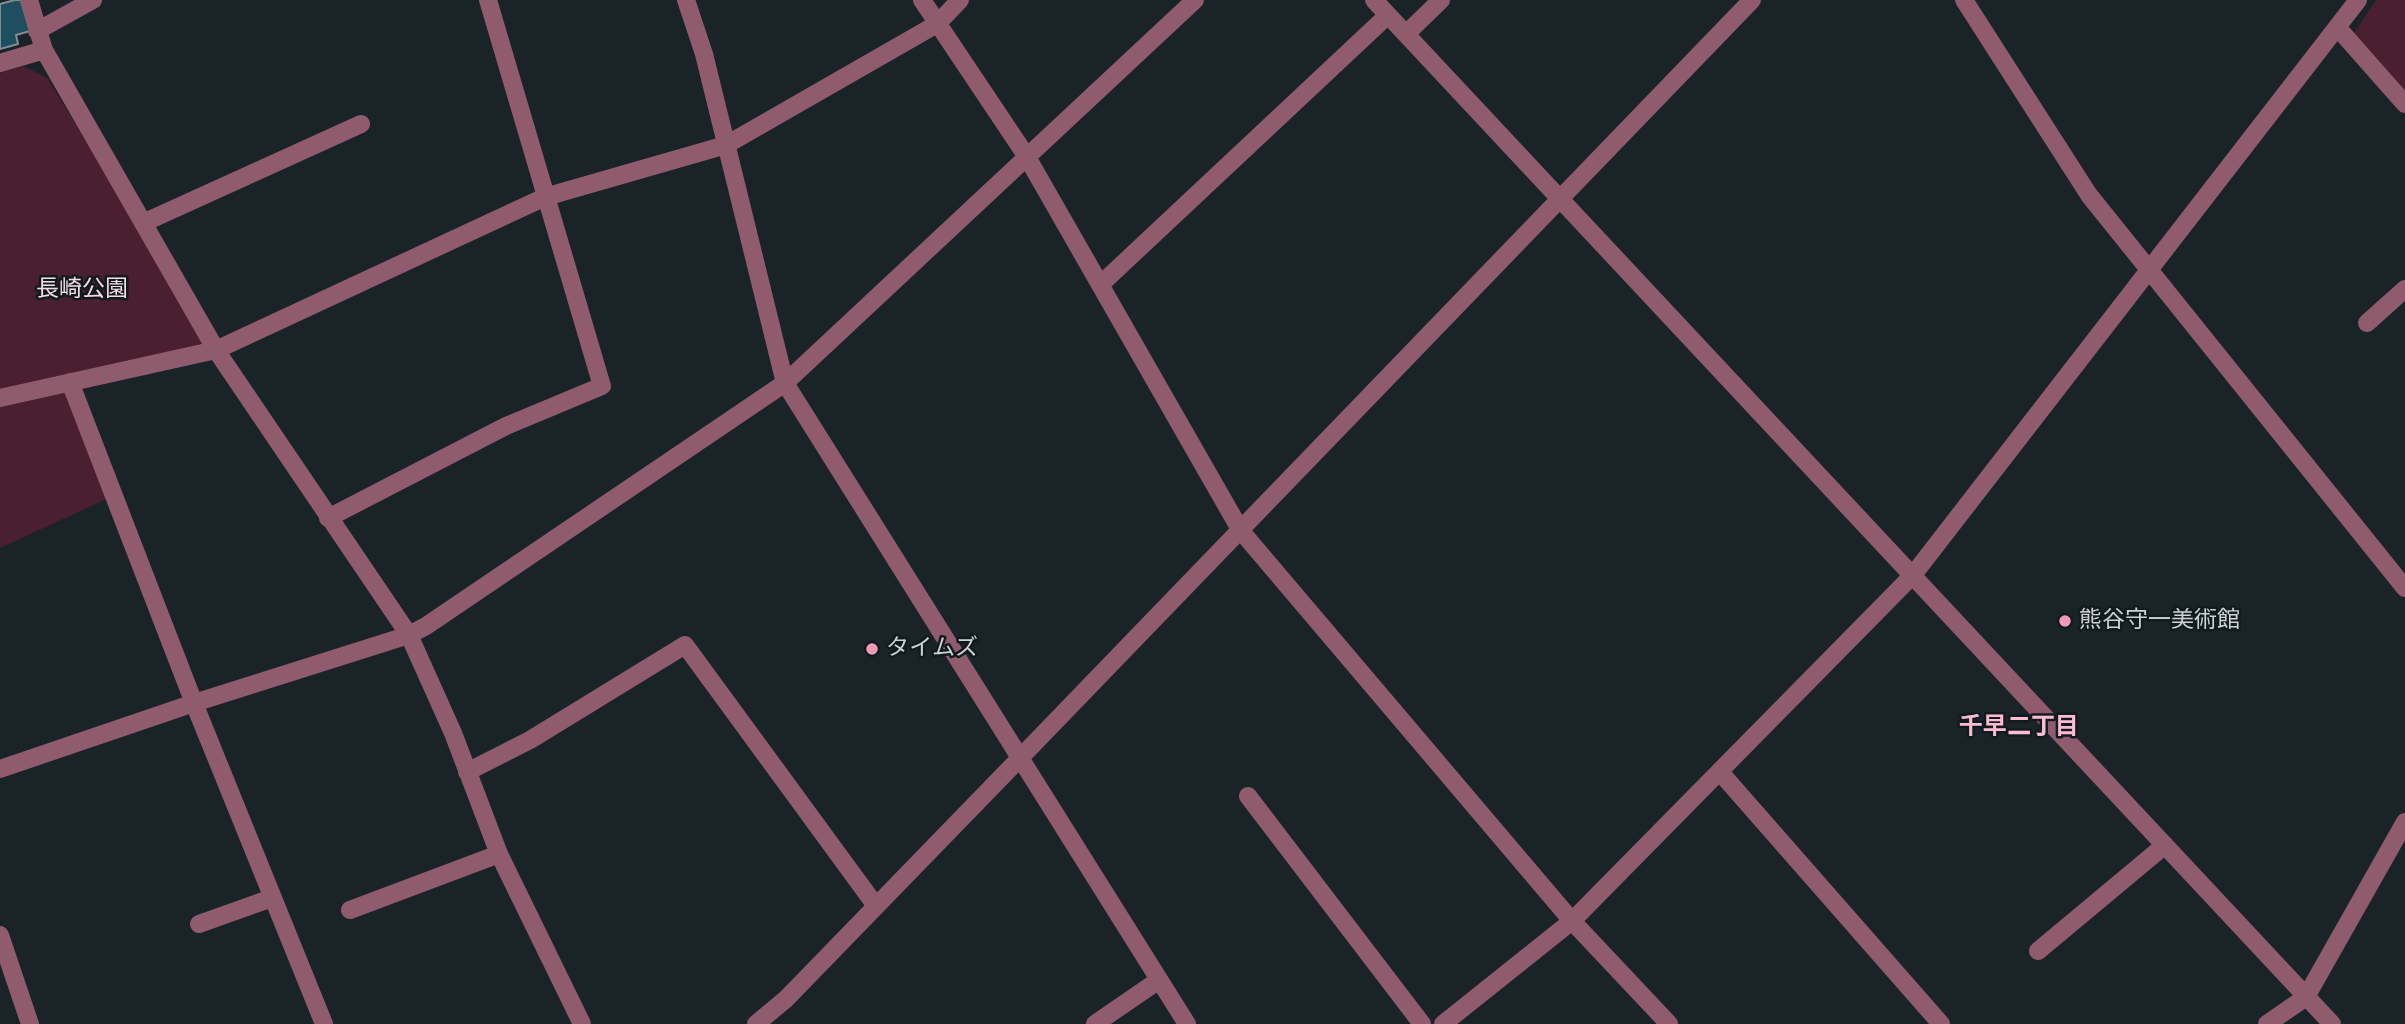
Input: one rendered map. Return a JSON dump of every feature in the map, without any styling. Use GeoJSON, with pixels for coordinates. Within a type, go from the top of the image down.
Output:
{"type":"FeatureCollection","features":[{"type":"Feature","properties":{"kind":"street"},"geometry":{"type":"LineString","coordinates":[[29,0],[44,50],[216,350],[409,635],[432,683],[499,854],[582,1024]]}},
{"type":"Feature","properties":{"kind":"street"},"geometry":{"type":"LineString","coordinates":[[37,31],[93,0]]}},
{"type":"Feature","properties":{"kind":"street"},"geometry":{"type":"LineString","coordinates":[[328,518],[506,426],[602,386],[488,0]]}},
{"type":"Feature","properties":{"kind":"street"},"geometry":{"type":"LineString","coordinates":[[687,0],[704,54],[786,383],[1187,1024]]}},
{"type":"Feature","properties":{"kind":"street"},"geometry":{"type":"LineString","coordinates":[[922,0],[1027,157],[1241,531],[1572,921],[1669,1024]]}},
{"type":"Feature","properties":{"kind":"street"},"geometry":{"type":"LineString","coordinates":[[0,398],[216,350],[545,197],[726,145],[937,24],[960,0]]}},
{"type":"Feature","properties":{"kind":"street"},"geometry":{"type":"LineString","coordinates":[[0,769],[194,703],[409,635],[786,383],[1195,0]]}},
{"type":"Feature","properties":{"kind":"street"},"geometry":{"type":"LineString","coordinates":[[1374,0],[2332,1024]]}},
{"type":"Feature","properties":{"kind":"street"},"geometry":{"type":"LineString","coordinates":[[1406,34],[1441,0]]}},
{"type":"Feature","properties":{"kind":"street"},"geometry":{"type":"LineString","coordinates":[[756,1024],[786,999],[1752,0]]}},
{"type":"Feature","properties":{"kind":"street"},"geometry":{"type":"LineString","coordinates":[[1964,0],[2090,195],[2405,588]]}},
{"type":"Feature","properties":{"kind":"street"},"geometry":{"type":"LineString","coordinates":[[1443,1024],[1572,921],[1913,575],[2358,0]]}},
{"type":"Feature","properties":{"kind":"street"},"geometry":{"type":"LineString","coordinates":[[1100,285],[1388,15]]}},
{"type":"Feature","properties":{"kind":"street"},"geometry":{"type":"LineString","coordinates":[[2337,27],[2405,104]]}},
{"type":"Feature","properties":{"kind":"street"},"geometry":{"type":"LineString","coordinates":[[0,63],[44,50]]}},
{"type":"Feature","properties":{"kind":"street"},"geometry":{"type":"LineString","coordinates":[[143,223],[361,124]]}},
{"type":"Feature","properties":{"kind":"street"},"geometry":{"type":"LineString","coordinates":[[2367,323],[2405,289]]}},
{"type":"Feature","properties":{"kind":"street"},"geometry":{"type":"LineString","coordinates":[[70,382],[194,703],[324,1024]]}},
{"type":"Feature","properties":{"kind":"street"},"geometry":{"type":"LineString","coordinates":[[467,772],[530,740],[685,645],[876,906]]}},
{"type":"Feature","properties":{"kind":"street"},"geometry":{"type":"LineString","coordinates":[[1720,772],[1941,1024]]}},
{"type":"Feature","properties":{"kind":"street"},"geometry":{"type":"LineString","coordinates":[[1248,796],[1422,1024]]}},
{"type":"Feature","properties":{"kind":"street"},"geometry":{"type":"LineString","coordinates":[[2267,1024],[2306,997],[2405,821]]}},
{"type":"Feature","properties":{"kind":"street"},"geometry":{"type":"LineString","coordinates":[[2038,951],[2165,845]]}},
{"type":"Feature","properties":{"kind":"street"},"geometry":{"type":"LineString","coordinates":[[350,910],[499,854]]}},
{"type":"Feature","properties":{"kind":"street"},"geometry":{"type":"LineString","coordinates":[[198,924],[272,898]]}},
{"type":"Feature","properties":{"kind":"street"},"geometry":{"type":"LineString","coordinates":[[0,935],[4,962],[30,1024]]}},
{"type":"Feature","properties":{"kind":"street"},"geometry":{"type":"LineString","coordinates":[[1095,1024],[1159,980]]}},
{"type":"Feature","properties":{"kind":"green space"},"geometry":{"type":"Polygon","coordinates":[[[2376,0],[2405,0],[2405,93],[2353,35],[2376,0]]]}},
{"type":"Feature","properties":{"kind":"green space","name":"長崎公園"},"geometry":{"type":"Polygon","coordinates":[[[23,66],[47,78],[216,350],[0,391],[0,73],[23,66]]]}},
{"type":"Feature","properties":{"kind":"green space"},"geometry":{"type":"Polygon","coordinates":[[[70,382],[113,496],[0,548],[0,403],[70,382]]]}},
{"type":"Feature","properties":{"kind":"building"},"geometry":{"type":"Polygon","coordinates":[[[21,0],[30,31],[16,35],[18,44],[0,49],[0,4],[21,0]]]}},
{"type":"Feature","properties":{"kind":"place","name":"熊谷守一美術館"},"geometry":{"type":"Point","coordinates":[2065,621]}},
{"type":"Feature","properties":{"kind":"place","name":"タイムズ"},"geometry":{"type":"Point","coordinates":[872,649]}},
{"type":"Feature","properties":{"kind":"district","name":"千早二丁目"},"geometry":{"type":"Point","coordinates":[2019,728]}}]}
